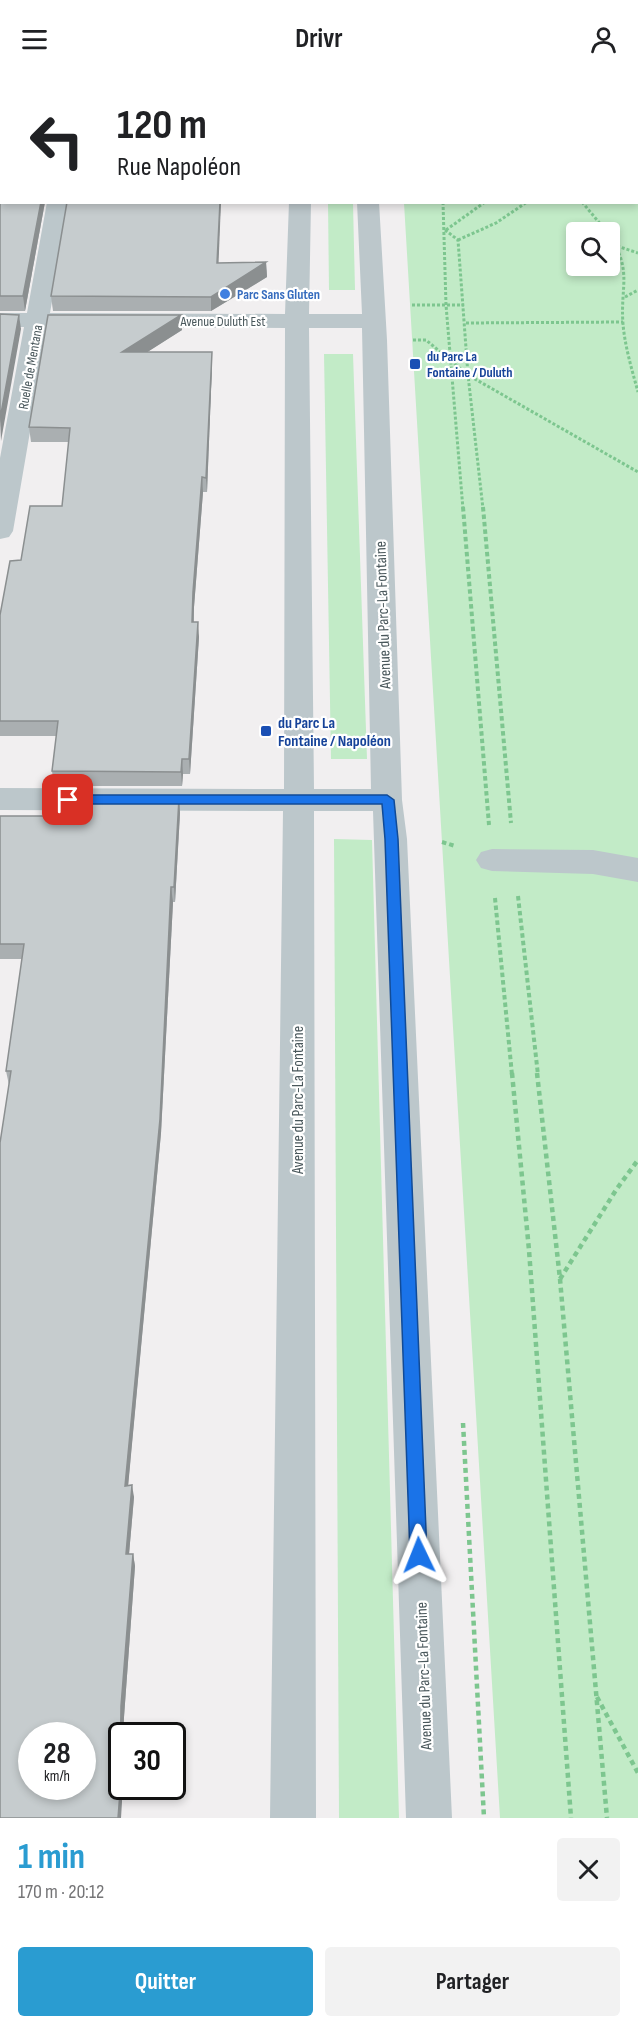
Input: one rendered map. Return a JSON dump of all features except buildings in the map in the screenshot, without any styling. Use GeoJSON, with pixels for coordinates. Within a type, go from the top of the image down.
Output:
{"type":"FeatureCollection","features":[{"type":"Feature","properties":{"kind":"street","name":"Ruelle de Mentana"},"geometry":{"type":"LineString","coordinates":[[0,531],[58,204]]}},
{"type":"Feature","properties":{"kind":"street","name":"Avenue du Parc-La Fontaine"},"geometry":{"type":"LineString","coordinates":[[293,1818],[300,204]]}},
{"type":"Feature","properties":{"kind":"street","name":"Avenue du Parc-La Fontaine"},"geometry":{"type":"LineString","coordinates":[[368,204],[374,321],[387,800],[392,839],[429,1818]]}},
{"type":"Feature","properties":{"kind":"street","name":"Avenue Duluth Est"},"geometry":{"type":"LineString","coordinates":[[0,320],[374,321]]}},
{"type":"Feature","properties":{"kind":"street"},"geometry":{"type":"LineString","coordinates":[[0,800],[387,800]]}},
{"type":"Feature","properties":{"kind":"street"},"geometry":{"type":"LineString","coordinates":[[503,861],[593,862],[638,870]]}},
{"type":"Feature","properties":{"kind":"path"},"geometry":{"type":"LineString","coordinates":[[443,204],[446,305],[451,360],[503,861],[560,1280],[607,1818]]}},
{"type":"Feature","properties":{"kind":"path"},"geometry":{"type":"LineString","coordinates":[[445,230],[482,204]]}},
{"type":"Feature","properties":{"kind":"path"},"geometry":{"type":"LineString","coordinates":[[458,240],[496,223],[524,204]]}},
{"type":"Feature","properties":{"kind":"path"},"geometry":{"type":"LineString","coordinates":[[584,204],[598,222]]}},
{"type":"Feature","properties":{"kind":"path"},"geometry":{"type":"LineString","coordinates":[[445,230],[458,240],[466,323],[468,375],[478,457],[529,1250],[571,1818]]}},
{"type":"Feature","properties":{"kind":"path"},"geometry":{"type":"LineString","coordinates":[[620,247],[638,253]]}},
{"type":"Feature","properties":{"kind":"path"},"geometry":{"type":"LineString","coordinates":[[620,254],[627,282],[623,322],[628,355],[638,392]]}},
{"type":"Feature","properties":{"kind":"path"},"geometry":{"type":"LineString","coordinates":[[625,297],[638,290]]}},
{"type":"Feature","properties":{"kind":"path"},"geometry":{"type":"LineString","coordinates":[[412,305],[464,305]]}},
{"type":"Feature","properties":{"kind":"path"},"geometry":{"type":"LineString","coordinates":[[466,323],[623,322]]}},
{"type":"Feature","properties":{"kind":"path"},"geometry":{"type":"LineString","coordinates":[[413,340],[426,340],[468,375],[638,472]]}},
{"type":"Feature","properties":{"kind":"path"},"geometry":{"type":"LineString","coordinates":[[560,1280],[616,1190],[638,1160]]}},
{"type":"Feature","properties":{"kind":"path"},"geometry":{"type":"LineString","coordinates":[[596,1695],[638,1773]]}},
{"type":"Feature","properties":{"kind":"green space"},"geometry":{"type":"Polygon","coordinates":[[[328,204],[353,204],[355,290],[329,290],[328,204]]]}},
{"type":"Feature","properties":{"kind":"green space"},"geometry":{"type":"Polygon","coordinates":[[[404,204],[638,204],[638,1818],[500,1818],[404,204]]]}},
{"type":"Feature","properties":{"kind":"green space"},"geometry":{"type":"Polygon","coordinates":[[[324,354],[353,354],[367,759],[331,759],[324,354]]]}},
{"type":"Feature","properties":{"kind":"green space"},"geometry":{"type":"Polygon","coordinates":[[[334,839],[372,840],[399,1818],[339,1818],[334,839]]]}},
{"type":"Feature","properties":{"kind":"place","name":"Parc Sans Gluten"},"geometry":{"type":"Point","coordinates":[225,294]}},
{"type":"Feature","properties":{"kind":"place","name":"du Parc La Fontaine / Duluth"},"geometry":{"type":"Point","coordinates":[415,364]}},
{"type":"Feature","properties":{"kind":"place","name":"du Parc La Fontaine / Napoléon"},"geometry":{"type":"Point","coordinates":[266,731]}},
{"type":"Feature","properties":{"kind":"route"},"geometry":{"type":"LineString","coordinates":[[68,800],[387,800],[392,839],[419,1555]]}}]}
